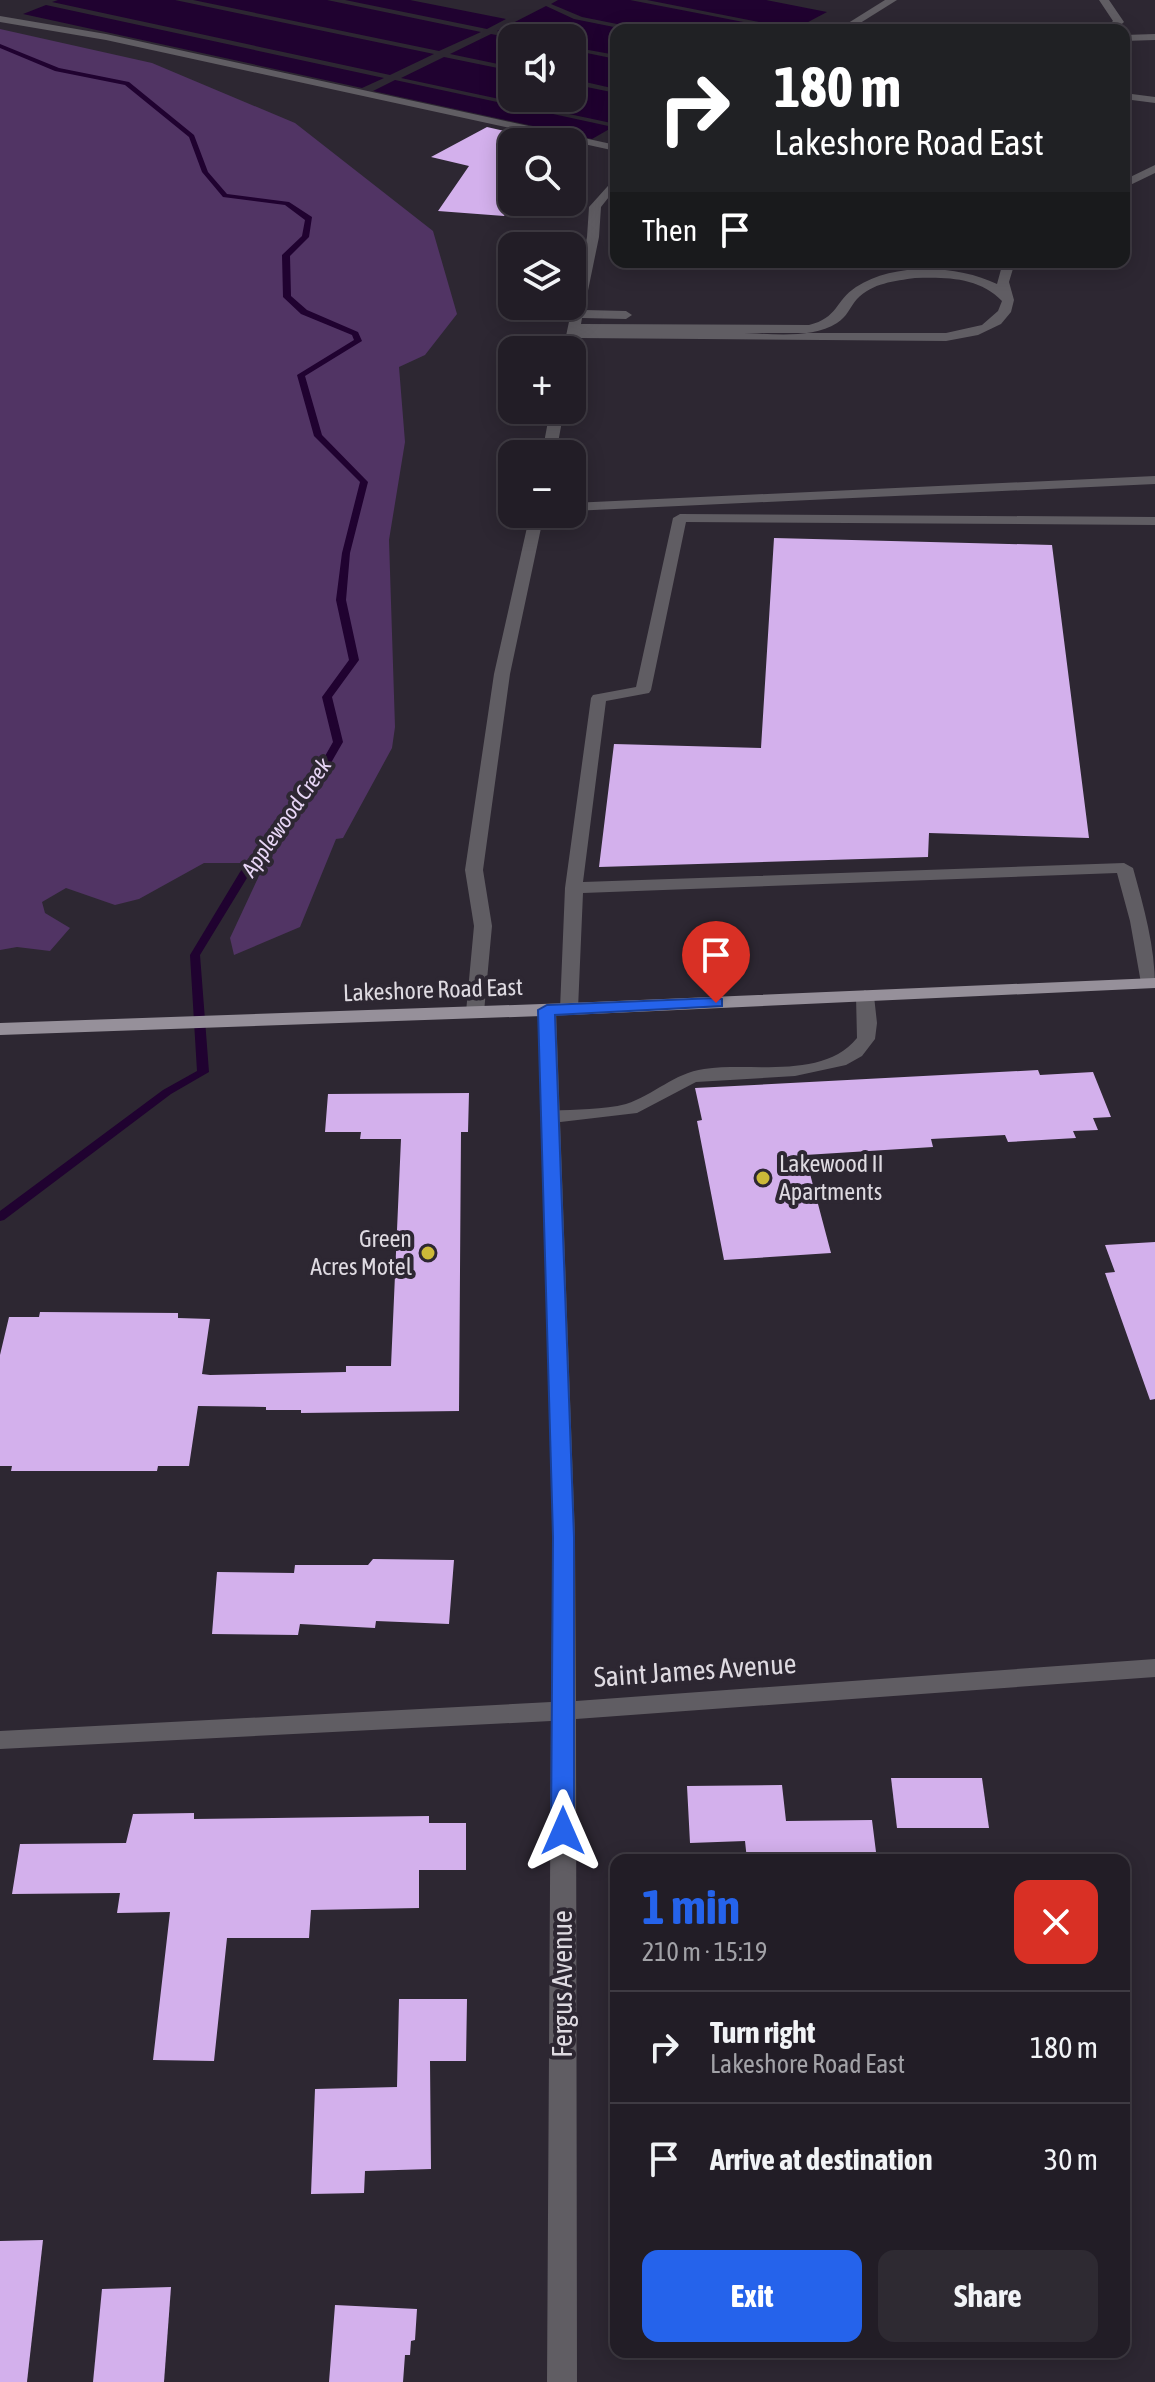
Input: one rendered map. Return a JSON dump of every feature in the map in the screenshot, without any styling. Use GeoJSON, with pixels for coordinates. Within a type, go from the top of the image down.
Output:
{"type":"FeatureCollection","features":[{"type":"Feature","properties":{"kind":"main road","name":"Lakeshore Road East"},"geometry":{"type":"LineString","coordinates":[[0,1029],[558,1010],[1152,983]]}},
{"type":"Feature","properties":{"kind":"street"},"geometry":{"type":"LineString","coordinates":[[852,24],[892,0]]}},
{"type":"Feature","properties":{"kind":"street"},"geometry":{"type":"LineString","coordinates":[[1104,0],[1119,22],[1116,24]]}},
{"type":"Feature","properties":{"kind":"street"},"geometry":{"type":"LineString","coordinates":[[0,19],[110,38],[610,147]]}},
{"type":"Feature","properties":{"kind":"street"},"geometry":{"type":"LineString","coordinates":[[1130,38],[1155,37]]}},
{"type":"Feature","properties":{"kind":"street"},"geometry":{"type":"LineString","coordinates":[[1130,97],[1155,100]]}},
{"type":"Feature","properties":{"kind":"street"},"geometry":{"type":"LineString","coordinates":[[1130,182],[1155,168]]}},
{"type":"Feature","properties":{"kind":"street"},"geometry":{"type":"LineString","coordinates":[[573,332],[595,207],[610,188]]}},
{"type":"Feature","properties":{"kind":"street"},"geometry":{"type":"LineString","coordinates":[[573,332],[809,329],[839,318],[853,296],[868,285],[940,268]]}},
{"type":"Feature","properties":{"kind":"street"},"geometry":{"type":"LineString","coordinates":[[573,332],[840,350],[896,347],[955,336],[1001,319],[1007,307],[1003,282],[1007,268]]}},
{"type":"Feature","properties":{"kind":"street"},"geometry":{"type":"LineString","coordinates":[[915,274],[968,278],[990,285],[1006,296]]}},
{"type":"Feature","properties":{"kind":"street"},"geometry":{"type":"LineString","coordinates":[[677,319],[667,322],[573,332],[677,319]]}},
{"type":"Feature","properties":{"kind":"street"},"geometry":{"type":"LineString","coordinates":[[586,506],[1155,480]]}},
{"type":"Feature","properties":{"kind":"street","name":"Fergus Avenue"},"geometry":{"type":"LineString","coordinates":[[562,2382],[564,1537],[552,1117],[558,1010],[599,698],[643,690],[680,518],[1155,521]]}},
{"type":"Feature","properties":{"kind":"street"},"geometry":{"type":"LineString","coordinates":[[475,1012],[483,937],[474,870],[502,674],[534,528]]}},
{"type":"Feature","properties":{"kind":"street"},"geometry":{"type":"LineString","coordinates":[[574,888],[1124,868],[1152,983]]}},
{"type":"Feature","properties":{"kind":"street"},"geometry":{"type":"LineString","coordinates":[[552,1117],[630,1109],[691,1077],[834,1065],[857,1052],[865,1042],[869,1031],[865,996]]}},
{"type":"Feature","properties":{"kind":"street","name":"Saint James Avenue"},"geometry":{"type":"LineString","coordinates":[[0,1740],[477,1717],[1155,1668]]}},
{"type":"Feature","properties":{"kind":"shaded area"},"geometry":{"type":"Polygon","coordinates":[[[175,0],[434,54],[390,75],[52,2],[175,0]]]}},
{"type":"Feature","properties":{"kind":"shaded area"},"geometry":{"type":"Polygon","coordinates":[[[193,0],[327,0],[481,32],[439,51],[193,0]]]}},
{"type":"Feature","properties":{"kind":"shaded area"},"geometry":{"type":"Polygon","coordinates":[[[345,0],[410,0],[506,19],[487,29],[345,0]]]}},
{"type":"Feature","properties":{"kind":"shaded area"},"geometry":{"type":"Polygon","coordinates":[[[558,0],[630,0],[753,24],[617,24],[582,17],[551,4],[558,0]]]}},
{"type":"Feature","properties":{"kind":"shaded area"},"geometry":{"type":"Polygon","coordinates":[[[647,0],[766,0],[827,12],[804,24],[769,24],[647,0]]]}},
{"type":"Feature","properties":{"kind":"shaded area"},"geometry":{"type":"Polygon","coordinates":[[[46,5],[384,78],[362,88],[23,14],[46,5]]]}},
{"type":"Feature","properties":{"kind":"shaded area"},"geometry":{"type":"Polygon","coordinates":[[[546,6],[574,19],[610,26],[610,54],[586,50],[586,24],[511,24],[546,6]]]}},
{"type":"Feature","properties":{"kind":"shaded area"},"geometry":{"type":"Polygon","coordinates":[[[0,29],[152,63],[295,123],[433,231],[457,314],[425,355],[399,367],[405,442],[389,540],[395,727],[392,748],[343,838],[336,839],[300,927],[234,955],[230,938],[265,863],[204,863],[139,899],[115,905],[66,888],[42,902],[45,913],[70,928],[50,951],[17,947],[0,950],[0,29]]]}},
{"type":"Feature","properties":{"kind":"shaded area"},"geometry":{"type":"Polygon","coordinates":[[[491,34],[498,35],[498,64],[450,54],[491,34]]]}},
{"type":"Feature","properties":{"kind":"shaded area"},"geometry":{"type":"Polygon","coordinates":[[[586,53],[610,58],[610,88],[586,82],[586,53]]]}},
{"type":"Feature","properties":{"kind":"shaded area"},"geometry":{"type":"Polygon","coordinates":[[[444,57],[498,68],[498,99],[401,78],[444,57]]]}},
{"type":"Feature","properties":{"kind":"shaded area"},"geometry":{"type":"Polygon","coordinates":[[[395,80],[498,102],[498,112],[543,112],[610,126],[592,139],[586,138],[586,128],[542,128],[373,91],[395,80]]]}},
{"type":"Feature","properties":{"kind":"shaded area"},"geometry":{"type":"Polygon","coordinates":[[[586,87],[610,92],[610,123],[560,112],[586,112],[586,87]]]}},
{"type":"Feature","properties":{"kind":"building"},"geometry":{"type":"Polygon","coordinates":[[[487,127],[498,130],[498,216],[438,211],[469,166],[431,157],[487,127]]]}},
{"type":"Feature","properties":{"kind":"building"},"geometry":{"type":"Polygon","coordinates":[[[774,538],[1052,545],[1089,838],[929,833],[928,857],[599,867],[614,744],[761,748],[774,538]]]}},
{"type":"Feature","properties":{"kind":"building","name":"Lakewood II Apartments"},"geometry":{"type":"Polygon","coordinates":[[[1038,1070],[1040,1075],[1093,1072],[1111,1117],[1093,1118],[1098,1130],[1073,1131],[1076,1138],[1008,1142],[1005,1135],[931,1139],[933,1147],[805,1155],[831,1253],[724,1260],[697,1121],[702,1120],[695,1088],[1038,1070]]]}},
{"type":"Feature","properties":{"kind":"building"},"geometry":{"type":"Polygon","coordinates":[[[469,1093],[468,1132],[461,1132],[459,1411],[301,1413],[301,1410],[266,1410],[266,1407],[198,1406],[189,1466],[158,1466],[157,1471],[11,1471],[12,1466],[0,1466],[0,1355],[9,1317],[39,1317],[40,1312],[178,1313],[178,1318],[210,1319],[202,1374],[346,1372],[346,1366],[391,1366],[401,1139],[360,1139],[361,1132],[325,1132],[328,1094],[469,1093]]]}},
{"type":"Feature","properties":{"kind":"building"},"geometry":{"type":"Polygon","coordinates":[[[1155,1242],[1155,1399],[1150,1400],[1105,1273],[1115,1272],[1105,1245],[1155,1242]]]}},
{"type":"Feature","properties":{"kind":"building"},"geometry":{"type":"Polygon","coordinates":[[[373,1559],[454,1560],[449,1624],[376,1621],[375,1628],[300,1624],[298,1635],[212,1634],[217,1572],[294,1573],[295,1565],[368,1565],[373,1559]]]}},
{"type":"Feature","properties":{"kind":"building"},"geometry":{"type":"Polygon","coordinates":[[[891,1778],[982,1778],[989,1828],[897,1828],[891,1778]]]}},
{"type":"Feature","properties":{"kind":"building"},"geometry":{"type":"Polygon","coordinates":[[[782,1785],[786,1821],[872,1820],[876,1854],[746,1854],[745,1841],[690,1843],[687,1786],[782,1785]]]}},
{"type":"Feature","properties":{"kind":"building"},"geometry":{"type":"Polygon","coordinates":[[[194,1813],[194,1819],[429,1816],[429,1823],[466,1823],[466,1870],[419,1870],[419,1908],[311,1910],[309,1938],[227,1938],[214,2061],[153,2060],[170,1912],[117,1913],[120,1893],[12,1894],[20,1844],[126,1843],[133,1814],[194,1813]]]}},
{"type":"Feature","properties":{"kind":"building"},"geometry":{"type":"Polygon","coordinates":[[[399,1999],[467,1999],[466,2061],[430,2061],[431,2169],[365,2171],[364,2193],[311,2194],[315,2089],[397,2087],[399,1999]]]}},
{"type":"Feature","properties":{"kind":"building"},"geometry":{"type":"Polygon","coordinates":[[[43,2240],[27,2382],[0,2382],[0,2241],[43,2240]]]}},
{"type":"Feature","properties":{"kind":"building"},"geometry":{"type":"Polygon","coordinates":[[[171,2287],[164,2382],[93,2382],[102,2289],[171,2287]]]}},
{"type":"Feature","properties":{"kind":"building"},"geometry":{"type":"Polygon","coordinates":[[[335,2305],[417,2309],[415,2340],[411,2341],[410,2355],[405,2355],[403,2382],[329,2382],[335,2305]]]}},
{"type":"Feature","properties":{"kind":"waterway","name":"Applewood Creek"},"geometry":{"type":"LineString","coordinates":[[0,46],[57,70],[127,83],[192,136],[205,172],[225,196],[287,203],[309,219],[305,237],[286,255],[287,297],[304,312],[355,334],[358,341],[301,375],[318,436],[364,482],[346,553],[341,600],[354,660],[327,697],[338,742],[316,780],[245,872],[195,955],[203,1072],[167,1092],[0,1217]]}},
{"type":"Feature","properties":{"kind":"place","name":"Lakewood II Apartments"},"geometry":{"type":"Point","coordinates":[763,1178]}},
{"type":"Feature","properties":{"kind":"place","name":"Green Acres Motel"},"geometry":{"type":"Point","coordinates":[428,1253]}},
{"type":"Feature","properties":{"kind":"route"},"geometry":{"type":"LineString","coordinates":[[563,1831],[564,1537],[547,1010],[716,1003]]}}]}
